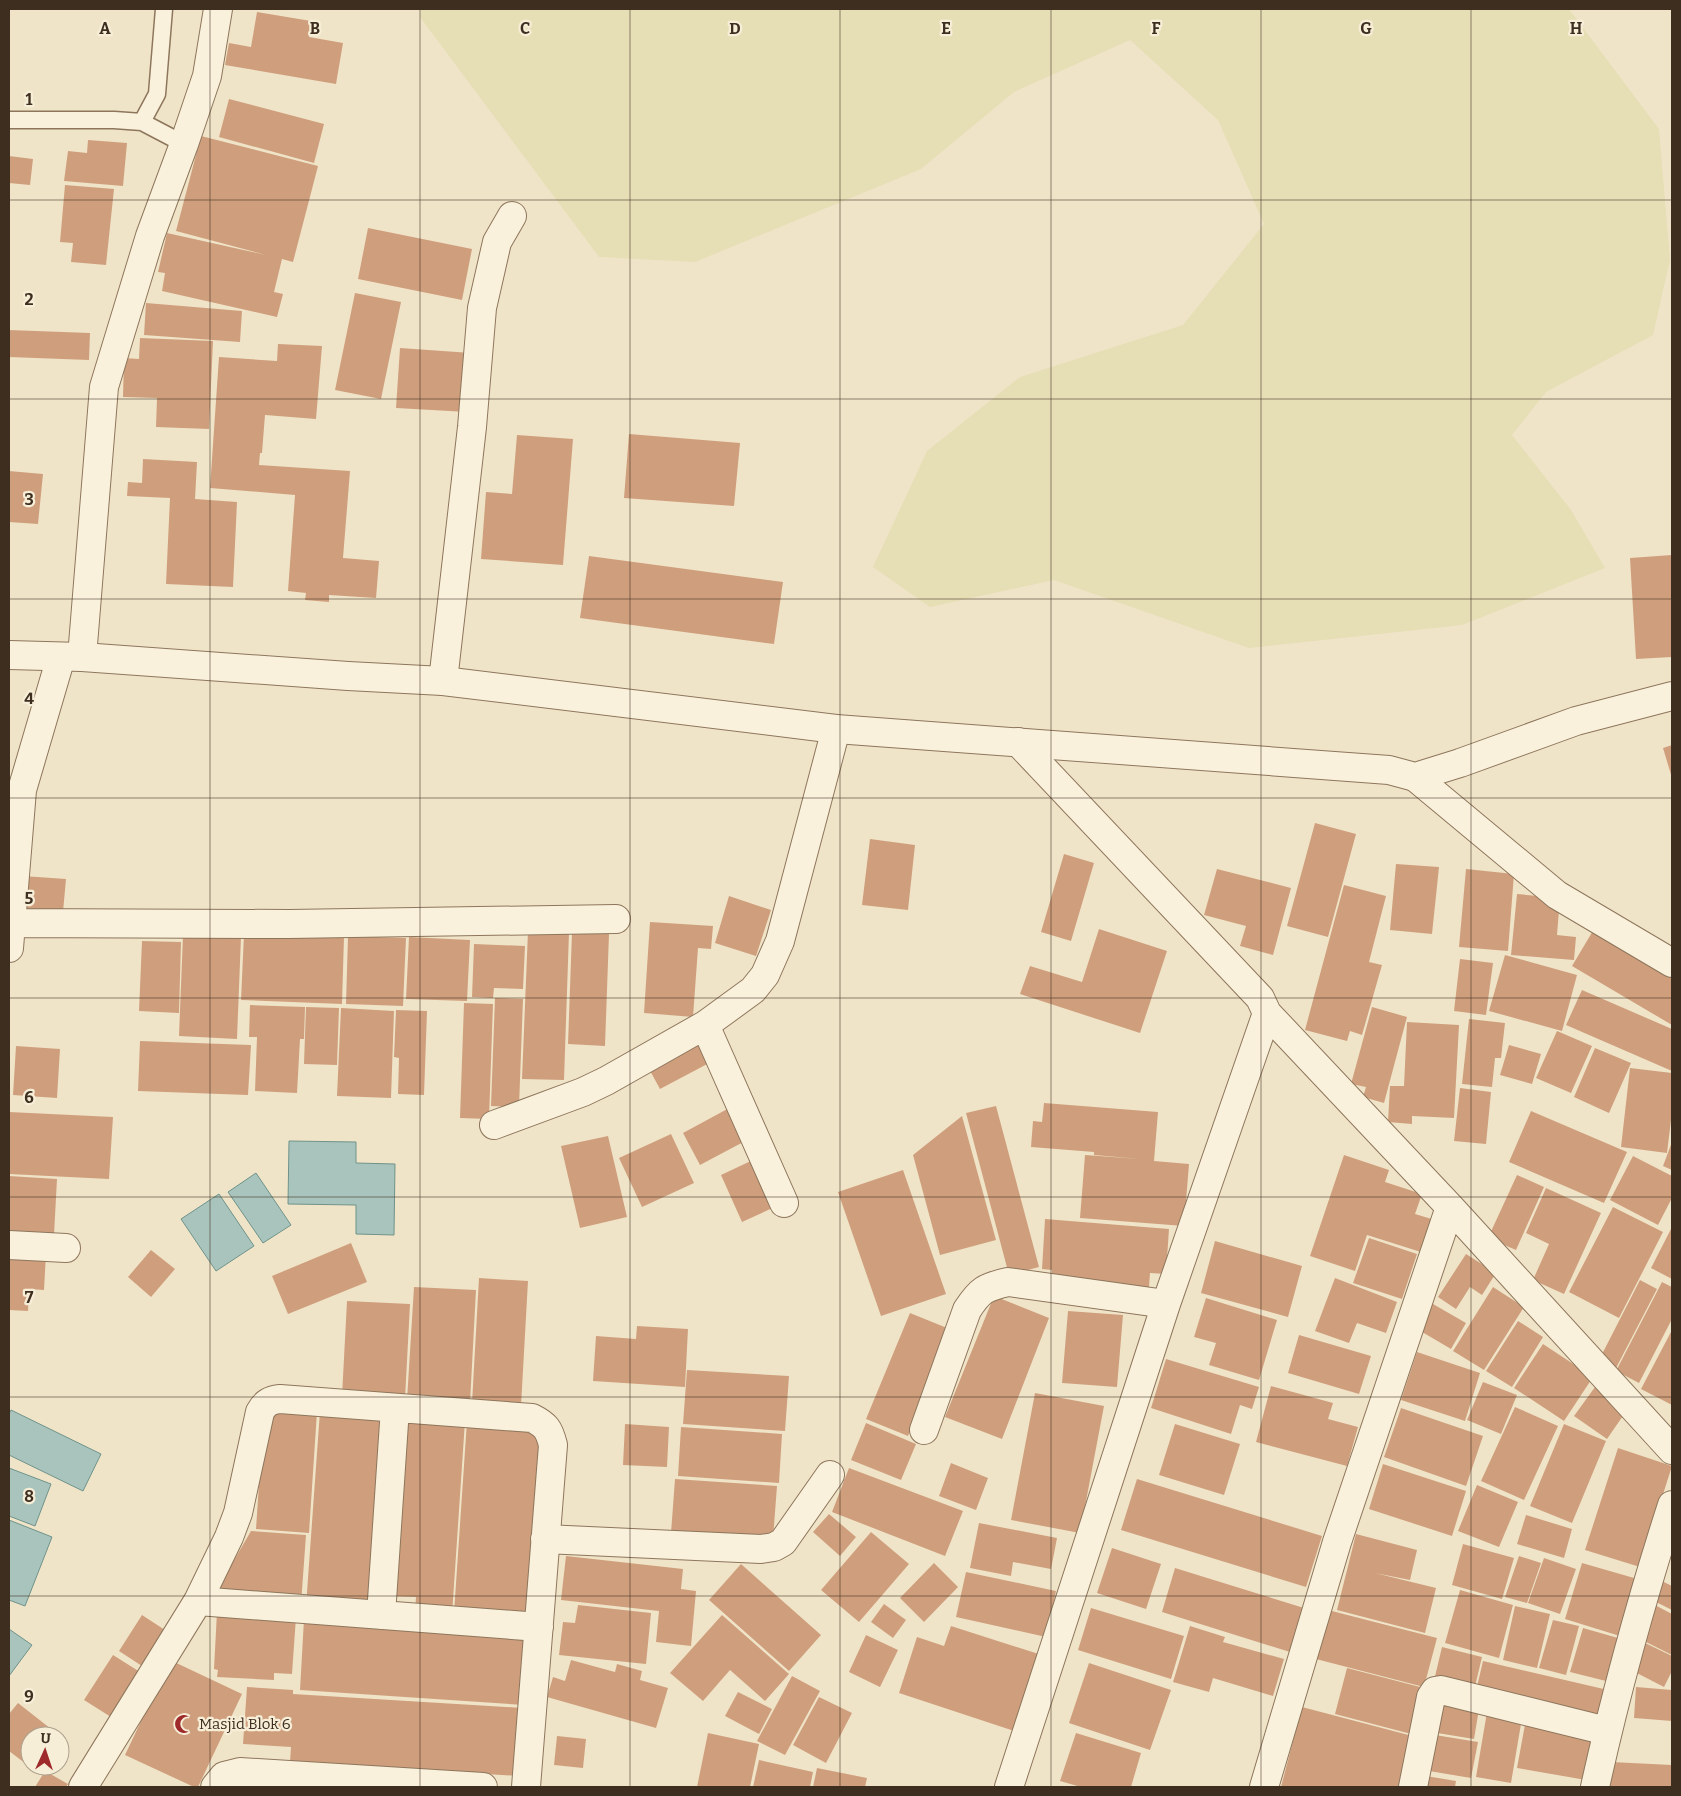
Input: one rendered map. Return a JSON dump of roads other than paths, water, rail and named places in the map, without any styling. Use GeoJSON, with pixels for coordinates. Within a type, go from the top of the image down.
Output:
{"type":"FeatureCollection","features":[{"type":"Feature","properties":{"kind":"street"},"geometry":{"type":"LineString","coordinates":[[218,9],[207,76],[150,236],[104,387],[72,657],[22,790],[9,931],[616,919]]}},
{"type":"Feature","properties":{"kind":"street"},"geometry":{"type":"LineString","coordinates":[[443,681],[472,426],[482,308],[497,242],[512,216]]}},
{"type":"Feature","properties":{"kind":"street"},"geometry":{"type":"LineString","coordinates":[[9,655],[72,657],[443,681],[836,729],[1389,770],[1415,777],[1557,895],[1672,962]]}},
{"type":"Feature","properties":{"kind":"street"},"geometry":{"type":"LineString","coordinates":[[1415,777],[1460,763],[1576,721],[1672,696]]}},
{"type":"Feature","properties":{"kind":"street"},"geometry":{"type":"LineString","coordinates":[[494,1125],[591,1088],[705,1025],[753,990],[765,975],[780,941],[836,729]]}},
{"type":"Feature","properties":{"kind":"street"},"geometry":{"type":"LineString","coordinates":[[1018,742],[1260,998],[1267,1012],[1450,1207],[1672,1450]]}},
{"type":"Feature","properties":{"kind":"street"},"geometry":{"type":"LineString","coordinates":[[1009,1787],[1166,1304],[1267,1012]]}},
{"type":"Feature","properties":{"kind":"street"},"geometry":{"type":"LineString","coordinates":[[705,1025],[784,1203]]}},
{"type":"Feature","properties":{"kind":"street"},"geometry":{"type":"LineString","coordinates":[[1264,1787],[1337,1542],[1450,1207]]}},
{"type":"Feature","properties":{"kind":"street"},"geometry":{"type":"LineString","coordinates":[[9,1245],[66,1248]]}},
{"type":"Feature","properties":{"kind":"street"},"geometry":{"type":"LineString","coordinates":[[924,1430],[967,1310],[976,1296],[990,1286],[1008,1282],[1166,1304]]}},
{"type":"Feature","properties":{"kind":"street"},"geometry":{"type":"LineString","coordinates":[[83,1787],[198,1601],[229,1537],[238,1513],[260,1412],[264,1404],[280,1399],[532,1418],[544,1424],[550,1433],[553,1445],[526,1787]]}},
{"type":"Feature","properties":{"kind":"street"},"geometry":{"type":"LineString","coordinates":[[381,1615],[395,1408]]}},
{"type":"Feature","properties":{"kind":"street"},"geometry":{"type":"LineString","coordinates":[[545,1539],[761,1549],[774,1547],[783,1542],[830,1475]]}},
{"type":"Feature","properties":{"kind":"street"},"geometry":{"type":"LineString","coordinates":[[1595,1787],[1607,1731],[1664,1563],[1672,1505]]}},
{"type":"Feature","properties":{"kind":"street"},"geometry":{"type":"LineString","coordinates":[[198,1601],[539,1627]]}},
{"type":"Feature","properties":{"kind":"street"},"geometry":{"type":"LineString","coordinates":[[1414,1787],[1431,1697],[1435,1691],[1441,1690],[1607,1731]]}},
{"type":"Feature","properties":{"kind":"street"},"geometry":{"type":"LineString","coordinates":[[215,1787],[224,1776],[240,1772],[368,1784],[483,1787]]}},
{"type":"Feature","properties":{"kind":"lane"},"geometry":{"type":"LineString","coordinates":[[142,122],[158,94],[164,9]]}},
{"type":"Feature","properties":{"kind":"lane"},"geometry":{"type":"LineString","coordinates":[[9,120],[114,120],[142,122],[184,144]]}},
{"type":"Feature","properties":{"kind":"water"},"geometry":{"type":"Polygon","coordinates":[[[289,1141],[356,1142],[356,1163],[395,1164],[394,1235],[356,1234],[356,1205],[288,1204],[289,1141]]]}},
{"type":"Feature","properties":{"kind":"water"},"geometry":{"type":"Polygon","coordinates":[[[256,1173],[291,1225],[263,1243],[228,1192],[256,1173]]]}},
{"type":"Feature","properties":{"kind":"water"},"geometry":{"type":"Polygon","coordinates":[[[219,1194],[254,1246],[216,1271],[181,1219],[219,1194]]]}},
{"type":"Feature","properties":{"kind":"water"},"geometry":{"type":"Polygon","coordinates":[[[11,1410],[101,1454],[83,1491],[9,1455],[9,1414],[11,1410]]]}},
{"type":"Feature","properties":{"kind":"water"},"geometry":{"type":"Polygon","coordinates":[[[9,1468],[51,1484],[35,1526],[9,1516],[9,1468]]]}},
{"type":"Feature","properties":{"kind":"water"},"geometry":{"type":"Polygon","coordinates":[[[9,1520],[52,1537],[25,1606],[9,1600],[9,1520]]]}},
{"type":"Feature","properties":{"kind":"water"},"geometry":{"type":"Polygon","coordinates":[[[9,1629],[32,1645],[9,1676],[9,1629]]]}},
{"type":"Feature","properties":{"kind":"place","name":"Masjid Blok 6"},"geometry":{"type":"Point","coordinates":[184,1724]}}]}
